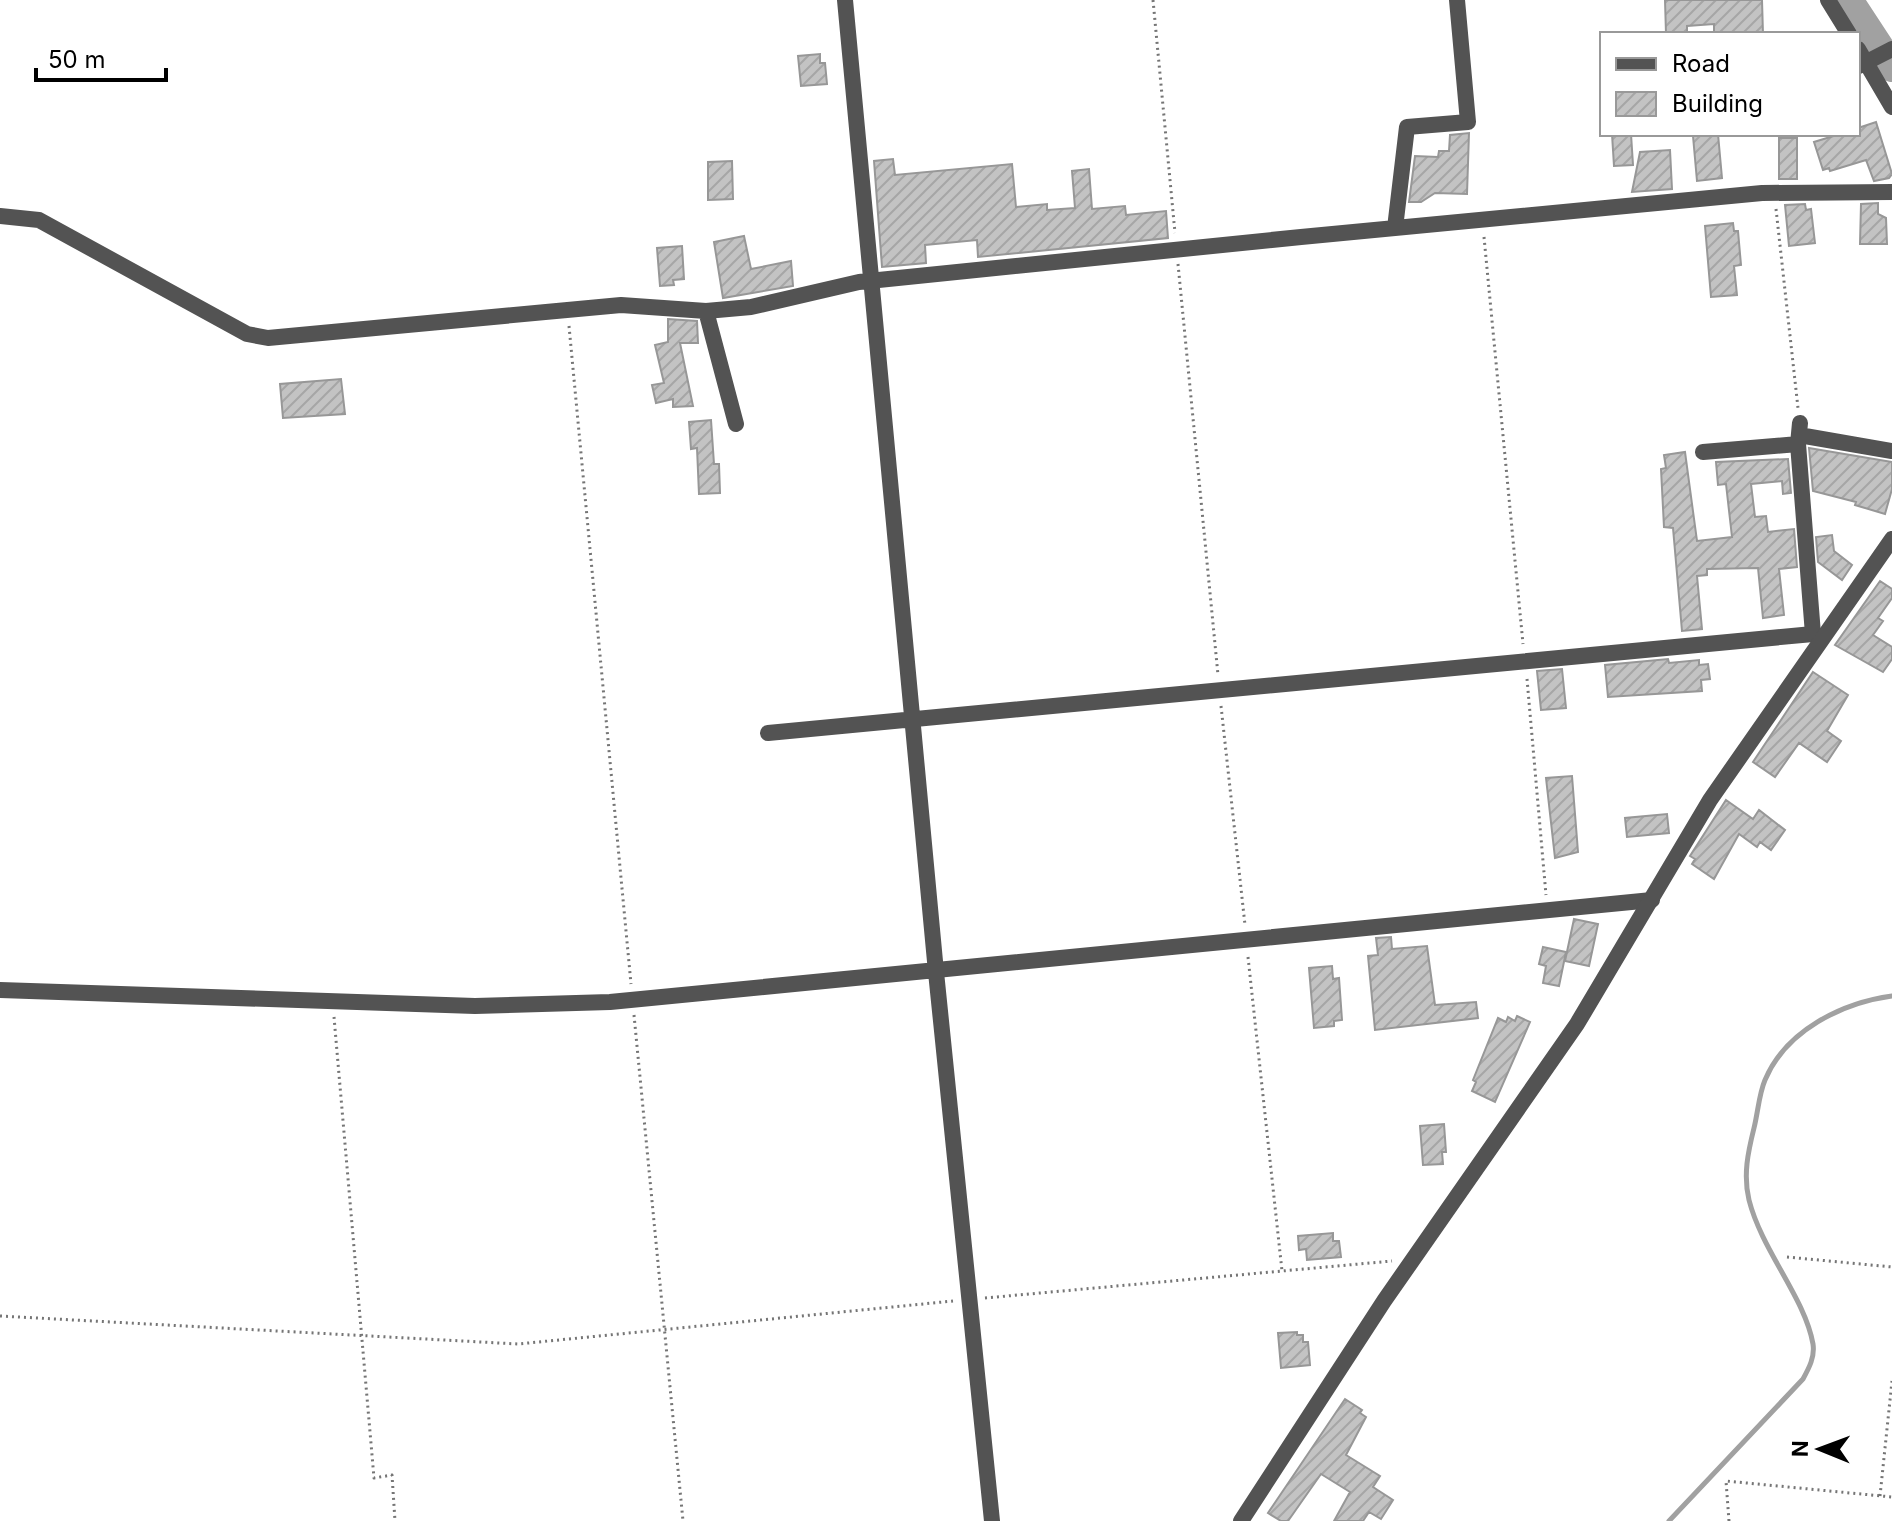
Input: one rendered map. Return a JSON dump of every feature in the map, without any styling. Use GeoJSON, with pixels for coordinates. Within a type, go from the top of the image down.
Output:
{"type":"FeatureCollection","features":[{"type":"Feature","properties":{"kind":"street"},"geometry":{"type":"LineString","coordinates":[[845,0],[936,972],[992,1521]]}},
{"type":"Feature","properties":{"kind":"street"},"geometry":{"type":"LineString","coordinates":[[1395,228],[1407,127],[1468,122],[1457,0]]}},
{"type":"Feature","properties":{"kind":"street"},"geometry":{"type":"LineString","coordinates":[[1828,0],[1848,32]]}},
{"type":"Feature","properties":{"kind":"street"},"geometry":{"type":"LineString","coordinates":[[1892,49],[1861,59],[1892,107]]}},
{"type":"Feature","properties":{"kind":"street"},"geometry":{"type":"LineString","coordinates":[[0,216],[39,220],[247,334],[258,336],[621,305],[706,311],[751,307],[873,281],[1177,249],[1774,193],[1892,192]]}},
{"type":"Feature","properties":{"kind":"street"},"geometry":{"type":"LineString","coordinates":[[706,311],[736,424]]}},
{"type":"Feature","properties":{"kind":"street"},"geometry":{"type":"LineString","coordinates":[[1703,452],[1799,434],[1892,451]]}},
{"type":"Feature","properties":{"kind":"street"},"geometry":{"type":"LineString","coordinates":[[1799,434],[1817,635]]}},
{"type":"Feature","properties":{"kind":"street"},"geometry":{"type":"LineString","coordinates":[[1241,1521],[1414,1259],[1577,1024],[1710,800],[1817,635],[1892,539]]}},
{"type":"Feature","properties":{"kind":"street"},"geometry":{"type":"LineString","coordinates":[[768,733],[1525,659],[1817,635]]}},
{"type":"Feature","properties":{"kind":"street"},"geometry":{"type":"LineString","coordinates":[[0,990],[475,1006],[633,1000],[1652,900]]}},
{"type":"Feature","properties":{"kind":"path"},"geometry":{"type":"LineString","coordinates":[[1153,0],[1219,689],[1282,1271]]}},
{"type":"Feature","properties":{"kind":"path"},"geometry":{"type":"LineString","coordinates":[[1774,193],[1799,434]]}},
{"type":"Feature","properties":{"kind":"path"},"geometry":{"type":"LineString","coordinates":[[1483,220],[1548,910]]}},
{"type":"Feature","properties":{"kind":"path"},"geometry":{"type":"LineString","coordinates":[[567,310],[683,1521]]}},
{"type":"Feature","properties":{"kind":"path"},"geometry":{"type":"LineString","coordinates":[[332,1001],[374,1478],[392,1475],[395,1521]]}},
{"type":"Feature","properties":{"kind":"path"},"geometry":{"type":"LineString","coordinates":[[1787,1257],[1892,1267]]}},
{"type":"Feature","properties":{"kind":"path"},"geometry":{"type":"LineString","coordinates":[[0,1316],[518,1344],[1414,1259]]}},
{"type":"Feature","properties":{"kind":"path"},"geometry":{"type":"LineString","coordinates":[[1880,1496],[1892,1381]]}},
{"type":"Feature","properties":{"kind":"path"},"geometry":{"type":"LineString","coordinates":[[1729,1521],[1726,1481],[1892,1497]]}},
{"type":"Feature","properties":{"kind":"building"},"geometry":{"type":"Polygon","coordinates":[[[1665,0],[1762,0],[1763,32],[1714,32],[1714,24],[1687,26],[1687,32],[1666,32],[1665,0]]]}},
{"type":"Feature","properties":{"kind":"building"},"geometry":{"type":"Polygon","coordinates":[[[820,54],[820,63],[825,63],[827,84],[801,86],[798,56],[820,54]]]}},
{"type":"Feature","properties":{"kind":"building"},"geometry":{"type":"Polygon","coordinates":[[[1876,122],[1892,174],[1889,178],[1874,181],[1866,160],[1830,171],[1829,168],[1823,170],[1814,142],[1834,136],[1860,136],[1860,127],[1876,122]]]}},
{"type":"Feature","properties":{"kind":"building"},"geometry":{"type":"Polygon","coordinates":[[[1469,133],[1467,194],[1435,193],[1421,202],[1409,202],[1415,156],[1438,157],[1439,151],[1449,151],[1450,135],[1469,133]]]}},
{"type":"Feature","properties":{"kind":"building"},"geometry":{"type":"Polygon","coordinates":[[[1612,136],[1631,136],[1633,165],[1614,166],[1612,136]]]}},
{"type":"Feature","properties":{"kind":"building"},"geometry":{"type":"Polygon","coordinates":[[[1693,136],[1718,136],[1722,178],[1697,181],[1693,136]]]}},
{"type":"Feature","properties":{"kind":"building"},"geometry":{"type":"Polygon","coordinates":[[[1779,138],[1797,138],[1797,179],[1779,179],[1779,138]]]}},
{"type":"Feature","properties":{"kind":"building"},"geometry":{"type":"Polygon","coordinates":[[[1670,150],[1672,189],[1632,192],[1640,152],[1670,150]]]}},
{"type":"Feature","properties":{"kind":"building"},"geometry":{"type":"Polygon","coordinates":[[[893,159],[895,175],[1012,164],[1016,207],[1047,204],[1047,210],[1075,208],[1072,171],[1089,169],[1092,209],[1125,206],[1126,215],[1166,211],[1168,238],[978,257],[977,240],[925,245],[926,263],[882,267],[874,161],[893,159]]]}},
{"type":"Feature","properties":{"kind":"building"},"geometry":{"type":"Polygon","coordinates":[[[732,161],[733,199],[708,200],[708,162],[732,161]]]}},
{"type":"Feature","properties":{"kind":"building"},"geometry":{"type":"Polygon","coordinates":[[[1878,203],[1878,214],[1886,218],[1887,244],[1860,244],[1861,204],[1878,203]]]}},
{"type":"Feature","properties":{"kind":"building"},"geometry":{"type":"Polygon","coordinates":[[[1805,204],[1806,210],[1811,209],[1815,243],[1789,246],[1785,205],[1805,204]]]}},
{"type":"Feature","properties":{"kind":"building"},"geometry":{"type":"Polygon","coordinates":[[[1733,223],[1734,231],[1738,231],[1741,265],[1734,266],[1737,295],[1711,297],[1705,226],[1733,223]]]}},
{"type":"Feature","properties":{"kind":"building"},"geometry":{"type":"Polygon","coordinates":[[[744,236],[751,269],[791,261],[793,286],[723,298],[714,242],[744,236]]]}},
{"type":"Feature","properties":{"kind":"building"},"geometry":{"type":"Polygon","coordinates":[[[682,246],[684,279],[673,280],[674,285],[660,286],[657,248],[682,246]]]}},
{"type":"Feature","properties":{"kind":"building"},"geometry":{"type":"Polygon","coordinates":[[[668,319],[697,321],[698,343],[680,343],[693,406],[673,407],[673,399],[656,403],[652,385],[664,383],[655,345],[668,342],[668,319]]]}},
{"type":"Feature","properties":{"kind":"building"},"geometry":{"type":"Polygon","coordinates":[[[341,379],[345,414],[283,418],[280,384],[341,379]]]}},
{"type":"Feature","properties":{"kind":"building"},"geometry":{"type":"Polygon","coordinates":[[[711,420],[714,464],[719,464],[720,493],[699,494],[697,448],[691,449],[689,422],[711,420]]]}},
{"type":"Feature","properties":{"kind":"building"},"geometry":{"type":"Polygon","coordinates":[[[1809,448],[1892,462],[1892,489],[1885,514],[1855,505],[1856,502],[1813,491],[1809,448]]]}},
{"type":"Feature","properties":{"kind":"building"},"geometry":{"type":"Polygon","coordinates":[[[1685,452],[1697,541],[1732,537],[1726,484],[1718,485],[1716,462],[1788,459],[1791,493],[1783,494],[1782,481],[1751,484],[1755,517],[1766,516],[1768,532],[1794,529],[1797,567],[1779,569],[1784,615],[1763,618],[1758,568],[1707,569],[1707,575],[1697,576],[1702,629],[1682,631],[1673,528],[1664,527],[1661,469],[1666,468],[1664,455],[1685,452]]]}},
{"type":"Feature","properties":{"kind":"building"},"geometry":{"type":"Polygon","coordinates":[[[1832,535],[1834,551],[1852,565],[1842,580],[1818,562],[1816,537],[1832,535]]]}},
{"type":"Feature","properties":{"kind":"building"},"geometry":{"type":"Polygon","coordinates":[[[1880,581],[1892,589],[1892,598],[1878,618],[1883,621],[1873,635],[1892,647],[1892,659],[1883,672],[1835,645],[1880,581]]]}},
{"type":"Feature","properties":{"kind":"building"},"geometry":{"type":"Polygon","coordinates":[[[1668,659],[1669,663],[1699,660],[1699,665],[1708,664],[1710,679],[1701,680],[1702,691],[1608,697],[1605,665],[1668,659]]]}},
{"type":"Feature","properties":{"kind":"building"},"geometry":{"type":"Polygon","coordinates":[[[1562,669],[1566,708],[1541,710],[1537,671],[1562,669]]]}},
{"type":"Feature","properties":{"kind":"building"},"geometry":{"type":"Polygon","coordinates":[[[1813,672],[1848,695],[1827,731],[1841,741],[1827,762],[1799,743],[1775,777],[1753,762],[1813,672]]]}},
{"type":"Feature","properties":{"kind":"building"},"geometry":{"type":"Polygon","coordinates":[[[1572,776],[1578,852],[1555,858],[1546,778],[1572,776]]]}},
{"type":"Feature","properties":{"kind":"building"},"geometry":{"type":"Polygon","coordinates":[[[1726,800],[1753,819],[1759,810],[1785,830],[1771,850],[1760,842],[1757,847],[1739,834],[1714,879],[1692,864],[1695,859],[1690,856],[1726,800]]]}},
{"type":"Feature","properties":{"kind":"building"},"geometry":{"type":"Polygon","coordinates":[[[1667,814],[1669,833],[1627,837],[1625,818],[1667,814]]]}},
{"type":"Feature","properties":{"kind":"building"},"geometry":{"type":"Polygon","coordinates":[[[1574,919],[1598,924],[1589,966],[1565,961],[1574,919]]]}},
{"type":"Feature","properties":{"kind":"building"},"geometry":{"type":"Polygon","coordinates":[[[1391,937],[1392,949],[1427,946],[1435,1005],[1476,1002],[1478,1018],[1375,1030],[1368,956],[1378,955],[1376,938],[1391,937]]]}},
{"type":"Feature","properties":{"kind":"building"},"geometry":{"type":"Polygon","coordinates":[[[1543,947],[1566,952],[1559,986],[1543,983],[1546,966],[1539,964],[1543,947]]]}},
{"type":"Feature","properties":{"kind":"building"},"geometry":{"type":"Polygon","coordinates":[[[1332,966],[1333,979],[1339,978],[1342,1020],[1334,1021],[1334,1026],[1314,1028],[1309,968],[1332,966]]]}},
{"type":"Feature","properties":{"kind":"building"},"geometry":{"type":"Polygon","coordinates":[[[1517,1016],[1530,1022],[1495,1102],[1472,1091],[1476,1082],[1473,1080],[1498,1018],[1506,1022],[1508,1017],[1515,1021],[1517,1016]]]}},
{"type":"Feature","properties":{"kind":"building"},"geometry":{"type":"Polygon","coordinates":[[[1444,1124],[1446,1152],[1442,1152],[1443,1164],[1423,1165],[1420,1126],[1444,1124]]]}},
{"type":"Feature","properties":{"kind":"building"},"geometry":{"type":"Polygon","coordinates":[[[1333,1233],[1333,1241],[1339,1241],[1341,1257],[1307,1260],[1306,1249],[1299,1250],[1298,1236],[1333,1233]]]}},
{"type":"Feature","properties":{"kind":"building"},"geometry":{"type":"Polygon","coordinates":[[[1297,1332],[1297,1335],[1303,1335],[1303,1342],[1308,1342],[1310,1365],[1281,1368],[1278,1333],[1297,1332]]]}},
{"type":"Feature","properties":{"kind":"building"},"geometry":{"type":"Polygon","coordinates":[[[1345,1399],[1362,1410],[1360,1413],[1366,1417],[1346,1455],[1380,1476],[1373,1487],[1393,1500],[1381,1519],[1369,1512],[1363,1521],[1334,1521],[1350,1492],[1321,1474],[1288,1521],[1281,1521],[1268,1513],[1345,1399]]]}},
{"type":"Feature","properties":{"kind":"waterway"},"geometry":{"type":"LineString","coordinates":[[1848,0],[1892,67]]}},
{"type":"Feature","properties":{"kind":"waterway"},"geometry":{"type":"LineString","coordinates":[[1669,1521],[1803,1379],[1812,1358],[1813,1344],[1801,1309],[1763,1238],[1747,1191],[1748,1155],[1765,1080],[1774,1062],[1801,1033],[1835,1012],[1892,996]]}}]}
